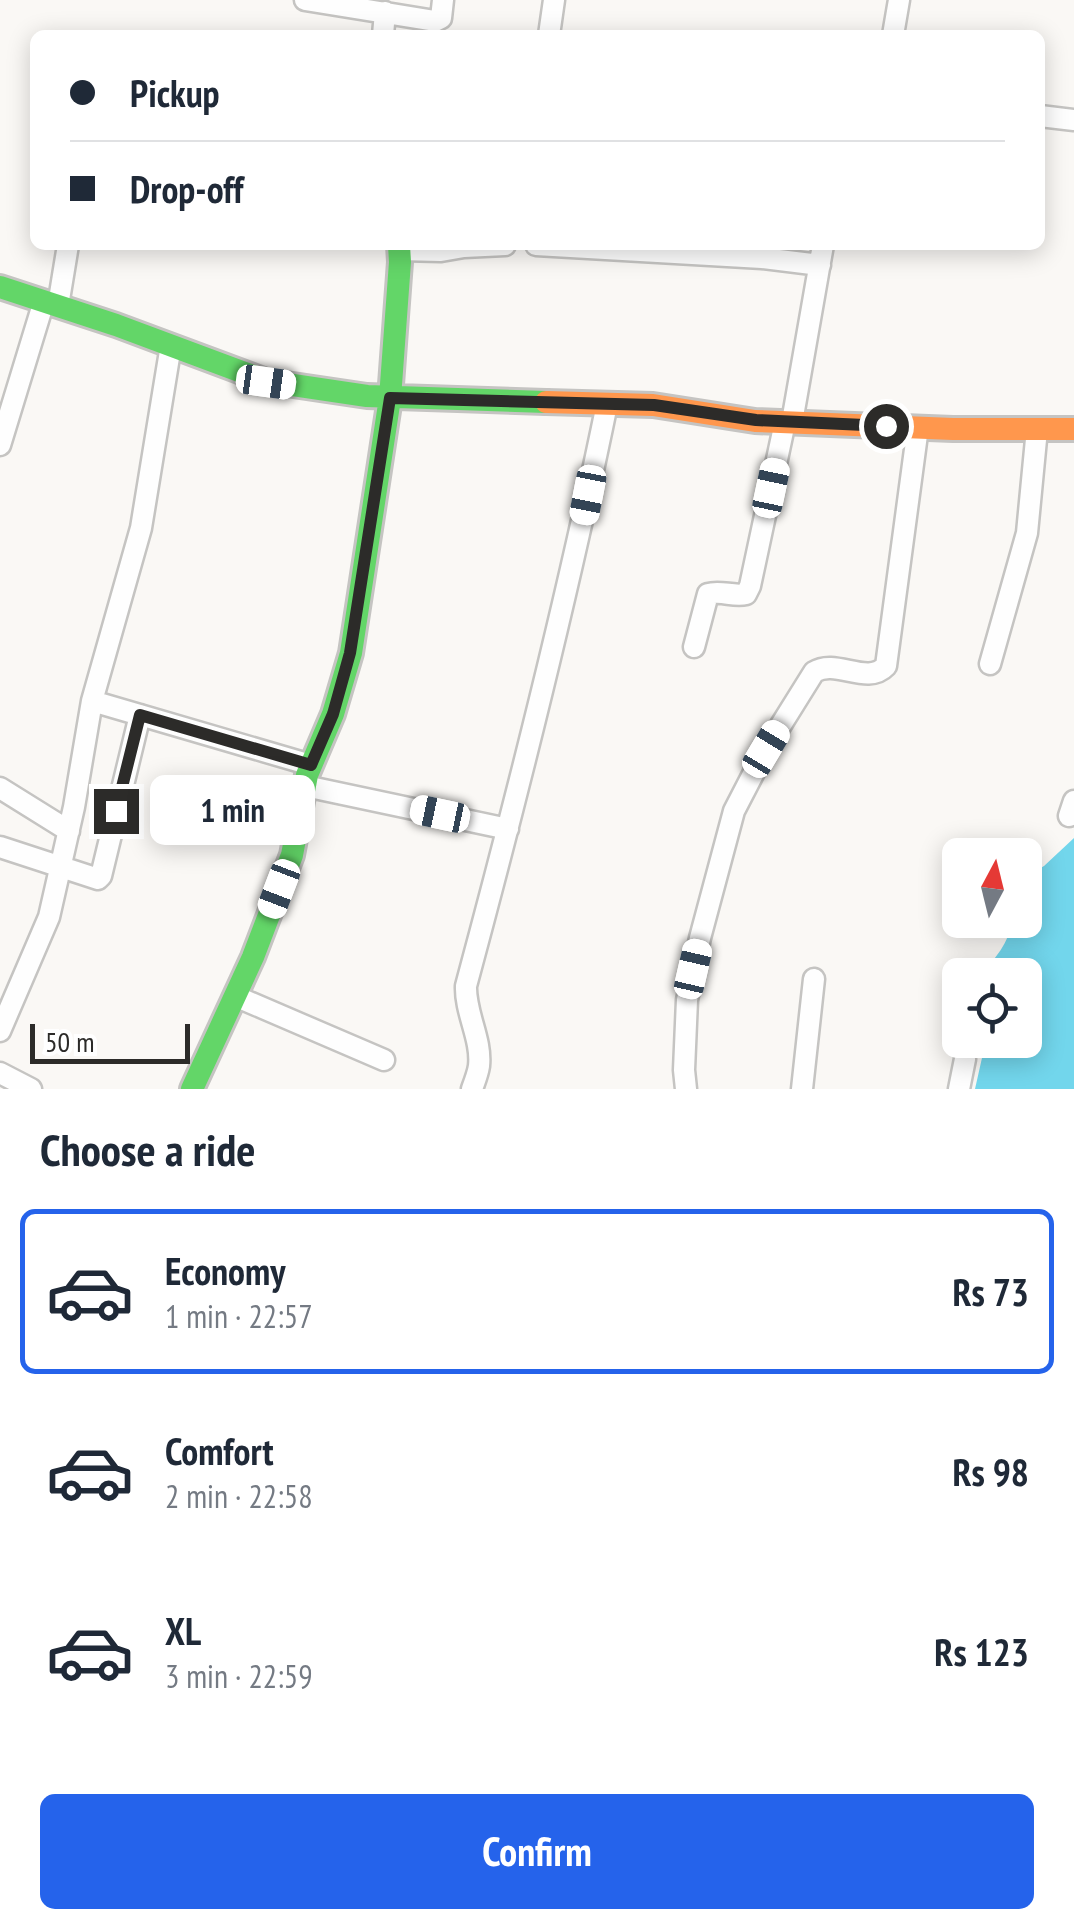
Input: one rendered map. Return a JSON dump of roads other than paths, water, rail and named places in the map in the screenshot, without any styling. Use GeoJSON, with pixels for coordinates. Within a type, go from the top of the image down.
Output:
{"type":"FeatureCollection","features":[{"type":"Feature","properties":{"kind":"street"},"geometry":{"type":"LineString","coordinates":[[304,0],[439,20],[443,0]]}},
{"type":"Feature","properties":{"kind":"street"},"geometry":{"type":"LineString","coordinates":[[550,30],[554,0]]}},
{"type":"Feature","properties":{"kind":"street"},"geometry":{"type":"LineString","coordinates":[[894,30],[899,0]]}},
{"type":"Feature","properties":{"kind":"street"},"geometry":{"type":"LineString","coordinates":[[383,30],[385,12]]}},
{"type":"Feature","properties":{"kind":"street"},"geometry":{"type":"LineString","coordinates":[[1045,117],[1074,120]]}},
{"type":"Feature","properties":{"kind":"street"},"geometry":{"type":"LineString","coordinates":[[0,444],[67,250]]}},
{"type":"Feature","properties":{"kind":"street"},"geometry":{"type":"LineString","coordinates":[[192,1089],[253,957],[292,855],[308,776],[333,714],[350,653],[390,398],[399,250]]}},
{"type":"Feature","properties":{"kind":"street"},"geometry":{"type":"LineString","coordinates":[[623,250],[762,258],[822,255],[789,422],[750,586],[746,594],[738,596],[716,591],[708,594],[694,647]]}},
{"type":"Feature","properties":{"kind":"street"},"geometry":{"type":"LineString","coordinates":[[0,287],[266,382],[390,398],[654,405],[789,422],[1074,430]]}},
{"type":"Feature","properties":{"kind":"street"},"geometry":{"type":"LineString","coordinates":[[0,1031],[49,917],[92,700],[141,528],[171,345]]}},
{"type":"Feature","properties":{"kind":"street"},"geometry":{"type":"LineString","coordinates":[[472,1089],[479,1052],[466,986],[582,526],[607,404]]}},
{"type":"Feature","properties":{"kind":"street"},"geometry":{"type":"LineString","coordinates":[[686,1089],[686,1000],[734,811],[766,749],[814,672],[827,666],[872,674],[886,666],[918,427]]}},
{"type":"Feature","properties":{"kind":"street"},"geometry":{"type":"LineString","coordinates":[[990,664],[1027,533],[1037,429]]}},
{"type":"Feature","properties":{"kind":"street"},"geometry":{"type":"LineString","coordinates":[[92,700],[308,776],[508,828]]}},
{"type":"Feature","properties":{"kind":"street"},"geometry":{"type":"LineString","coordinates":[[0,847],[98,879],[140,715]]}},
{"type":"Feature","properties":{"kind":"street"},"geometry":{"type":"LineString","coordinates":[[0,788],[68,831]]}},
{"type":"Feature","properties":{"kind":"street"},"geometry":{"type":"LineString","coordinates":[[802,1089],[814,979]]}},
{"type":"Feature","properties":{"kind":"street"},"geometry":{"type":"LineString","coordinates":[[235,996],[384,1060]]}},
{"type":"Feature","properties":{"kind":"street"},"geometry":{"type":"LineString","coordinates":[[959,1089],[965,1059]]}},
{"type":"Feature","properties":{"kind":"street"},"geometry":{"type":"LineString","coordinates":[[0,1073],[31,1089]]}},
{"type":"Feature","properties":{"kind":"water"},"geometry":{"type":"Polygon","coordinates":[[[1074,838],[1074,1089],[975,1089],[982,1058],[1042,1058],[1042,958],[995,958],[1007,938],[1042,938],[1044,866],[1074,838]]]}}]}
